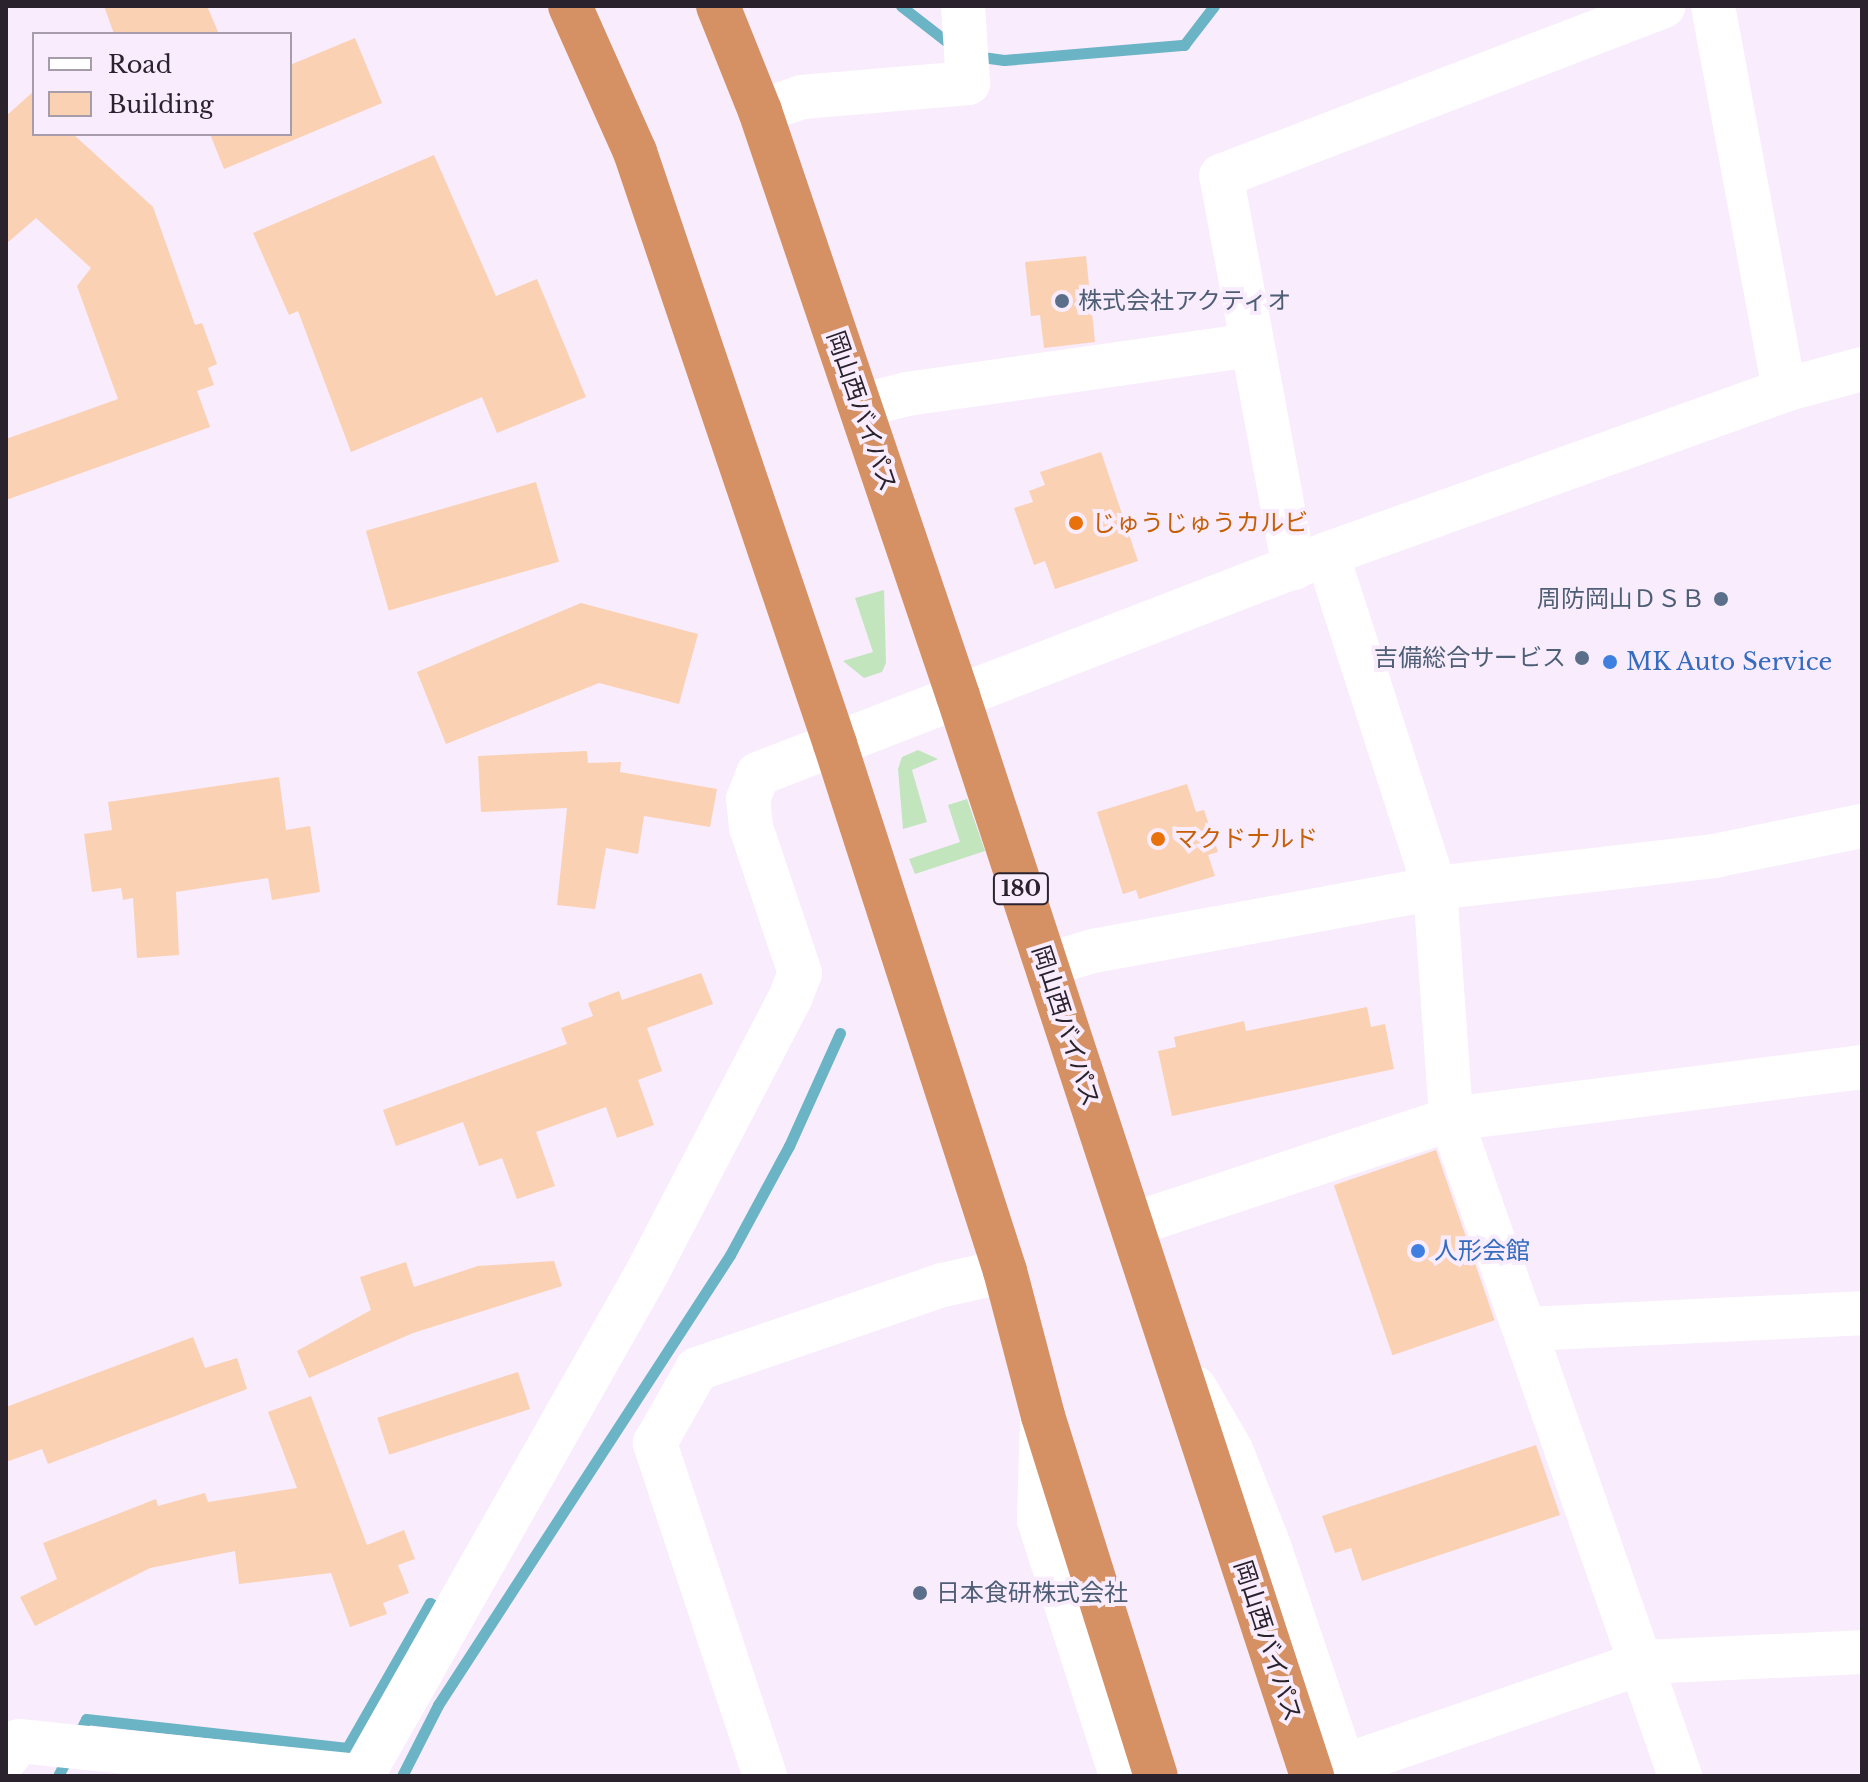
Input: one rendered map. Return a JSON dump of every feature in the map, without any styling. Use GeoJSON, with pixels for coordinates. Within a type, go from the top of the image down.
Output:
{"type":"FeatureCollection","features":[{"type":"Feature","properties":{"kind":"highway"},"geometry":{"type":"LineString","coordinates":[[570,6],[635,152],[835,744],[1005,1271],[1043,1416],[1156,1776]]}},
{"type":"Feature","properties":{"kind":"highway","name":"岡山西バイパス"},"geometry":{"type":"LineString","coordinates":[[718,6],[760,111],[1174,1349],[1334,1773]]}},
{"type":"Feature","properties":{"kind":"street"},"geometry":{"type":"LineString","coordinates":[[1664,6],[1221,176],[1252,345],[1310,561],[1435,888],[1451,1119],[1528,1329],[1644,1662],[1680,1776]]}},
{"type":"Feature","properties":{"kind":"street"},"geometry":{"type":"LineString","coordinates":[[1713,6],[1784,390]]}},
{"type":"Feature","properties":{"kind":"street"},"geometry":{"type":"LineString","coordinates":[[760,111],[802,97],[968,83],[965,38]]}},
{"type":"Feature","properties":{"kind":"street"},"geometry":{"type":"LineString","coordinates":[[860,406],[907,394],[1252,345]]}},
{"type":"Feature","properties":{"kind":"street"},"geometry":{"type":"LineString","coordinates":[[362,1776],[451,1614],[647,1273],[791,996],[800,973],[751,827],[748,799],[758,774],[1310,561],[1784,390],[1862,369]]}},
{"type":"Feature","properties":{"kind":"street"},"geometry":{"type":"LineString","coordinates":[[1046,965],[1093,951],[1435,888],[1714,856],[1862,826]]}},
{"type":"Feature","properties":{"kind":"street"},"geometry":{"type":"LineString","coordinates":[[1131,1225],[1451,1119],[1862,1067]]}},
{"type":"Feature","properties":{"kind":"street"},"geometry":{"type":"LineString","coordinates":[[765,1776],[655,1443],[697,1369],[943,1285],[1005,1271]]}},
{"type":"Feature","properties":{"kind":"street"},"geometry":{"type":"LineString","coordinates":[[1528,1329],[1862,1313]]}},
{"type":"Feature","properties":{"kind":"street"},"geometry":{"type":"LineString","coordinates":[[1043,1416],[1039,1520],[1121,1776]]}},
{"type":"Feature","properties":{"kind":"street"},"geometry":{"type":"LineString","coordinates":[[1334,1773],[1644,1662],[1862,1652]]}},
{"type":"Feature","properties":{"kind":"street"},"geometry":{"type":"LineString","coordinates":[[6,1758],[19,1741],[355,1776]]}},
{"type":"Feature","properties":{"kind":"green space"},"geometry":{"type":"Polygon","coordinates":[[[884,590],[886,663],[882,672],[864,678],[843,661],[873,652],[855,598],[884,590]]]}},
{"type":"Feature","properties":{"kind":"green space"},"geometry":{"type":"Polygon","coordinates":[[[918,750],[938,759],[912,770],[927,822],[903,829],[898,769],[902,757],[918,750]]]}},
{"type":"Feature","properties":{"kind":"green space"},"geometry":{"type":"Polygon","coordinates":[[[967,799],[985,851],[915,874],[909,859],[960,842],[948,805],[967,799]]]}},
{"type":"Feature","properties":{"kind":"building"},"geometry":{"type":"Polygon","coordinates":[[[104,6],[207,6],[218,32],[113,32],[104,6]]]}},
{"type":"Feature","properties":{"kind":"building"},"geometry":{"type":"Polygon","coordinates":[[[355,38],[382,103],[224,169],[211,136],[292,136],[292,64],[355,38]]]}},
{"type":"Feature","properties":{"kind":"building"},"geometry":{"type":"Polygon","coordinates":[[[32,93],[32,136],[75,136],[153,207],[195,325],[202,323],[217,364],[208,368],[214,385],[197,391],[210,427],[6,500],[6,439],[118,399],[77,286],[91,268],[36,218],[6,244],[6,116],[32,93]]]}},
{"type":"Feature","properties":{"kind":"building"},"geometry":{"type":"Polygon","coordinates":[[[434,155],[496,296],[537,279],[586,397],[497,433],[482,397],[351,452],[298,311],[289,315],[253,233],[434,155]]]}},
{"type":"Feature","properties":{"kind":"building"},"geometry":{"type":"Polygon","coordinates":[[[1086,256],[1095,342],[1044,348],[1040,315],[1031,316],[1025,262],[1086,256]]]}},
{"type":"Feature","properties":{"kind":"building"},"geometry":{"type":"Polygon","coordinates":[[[1101,452],[1138,561],[1055,589],[1045,561],[1034,565],[1014,508],[1033,502],[1029,491],[1045,485],[1040,472],[1101,452]]]}},
{"type":"Feature","properties":{"kind":"building"},"geometry":{"type":"Polygon","coordinates":[[[536,482],[559,562],[389,611],[366,531],[536,482]]]}},
{"type":"Feature","properties":{"kind":"building"},"geometry":{"type":"Polygon","coordinates":[[[581,603],[698,634],[679,704],[599,683],[446,744],[417,672],[581,603]]]}},
{"type":"Feature","properties":{"kind":"building"},"geometry":{"type":"Polygon","coordinates":[[[587,751],[588,763],[621,762],[620,772],[717,789],[710,827],[644,816],[638,854],[606,848],[595,909],[557,905],[567,808],[481,812],[478,756],[587,751]]]}},
{"type":"Feature","properties":{"kind":"building"},"geometry":{"type":"Polygon","coordinates":[[[279,777],[286,830],[310,826],[320,892],[272,900],[268,878],[176,892],[179,955],[137,958],[133,898],[123,900],[121,888],[92,892],[84,834],[112,830],[108,802],[279,777]]]}},
{"type":"Feature","properties":{"kind":"building"},"geometry":{"type":"Polygon","coordinates":[[[1187,784],[1196,812],[1204,810],[1218,852],[1208,855],[1215,876],[1139,899],[1136,890],[1123,894],[1097,812],[1187,784]]]}},
{"type":"Feature","properties":{"kind":"building"},"geometry":{"type":"Polygon","coordinates":[[[701,973],[713,1004],[647,1028],[662,1071],[638,1080],[654,1125],[617,1138],[606,1107],[536,1132],[555,1186],[517,1199],[502,1158],[479,1166],[463,1122],[396,1146],[383,1110],[567,1044],[561,1028],[593,1016],[588,1003],[619,991],[622,1000],[701,973]]]}},
{"type":"Feature","properties":{"kind":"building"},"geometry":{"type":"Polygon","coordinates":[[[1367,1007],[1371,1027],[1385,1024],[1394,1069],[1172,1116],[1158,1051],[1176,1047],[1174,1037],[1244,1021],[1246,1031],[1367,1007]]]}},
{"type":"Feature","properties":{"kind":"building"},"geometry":{"type":"Polygon","coordinates":[[[1436,1150],[1495,1320],[1392,1355],[1334,1185],[1436,1150]]]}},
{"type":"Feature","properties":{"kind":"building"},"geometry":{"type":"Polygon","coordinates":[[[554,1261],[562,1286],[413,1333],[309,1378],[297,1351],[371,1310],[360,1277],[406,1262],[414,1287],[478,1266],[554,1261]]]}},
{"type":"Feature","properties":{"kind":"building"},"geometry":{"type":"Polygon","coordinates":[[[193,1337],[205,1368],[237,1358],[247,1389],[48,1464],[42,1449],[6,1462],[6,1407],[193,1337]]]}},
{"type":"Feature","properties":{"kind":"building"},"geometry":{"type":"Polygon","coordinates":[[[518,1372],[530,1409],[389,1455],[377,1418],[518,1372]]]}},
{"type":"Feature","properties":{"kind":"building"},"geometry":{"type":"Polygon","coordinates":[[[311,1396],[367,1545],[404,1530],[415,1559],[398,1565],[409,1593],[383,1603],[387,1614],[350,1627],[331,1573],[239,1584],[235,1551],[150,1568],[35,1626],[20,1597],[57,1579],[43,1543],[156,1499],[158,1506],[205,1493],[208,1502],[297,1488],[268,1412],[311,1396]]]}},
{"type":"Feature","properties":{"kind":"building"},"geometry":{"type":"Polygon","coordinates":[[[1536,1445],[1560,1515],[1362,1581],[1351,1548],[1335,1553],[1322,1516],[1536,1445]]]}},
{"type":"Feature","properties":{"kind":"waterway"},"geometry":{"type":"LineString","coordinates":[[901,6],[955,48]]}},
{"type":"Feature","properties":{"kind":"waterway"},"geometry":{"type":"LineString","coordinates":[[975,56],[1004,60],[1184,45],[1214,6]]}},
{"type":"Feature","properties":{"kind":"waterway"},"geometry":{"type":"LineString","coordinates":[[402,1776],[438,1705],[730,1255],[789,1146],[840,1033]]}},
{"type":"Feature","properties":{"kind":"waterway"},"geometry":{"type":"LineString","coordinates":[[77,1737],[86,1719],[347,1748],[430,1603],[445,1611]]}},
{"type":"Feature","properties":{"kind":"waterway"},"geometry":{"type":"LineString","coordinates":[[58,1776],[68,1756]]}},
{"type":"Feature","properties":{"kind":"place","name":"株式会社アクティオ"},"geometry":{"type":"Point","coordinates":[1062,301]}},
{"type":"Feature","properties":{"kind":"place","name":"じゅうじゅうカルビ"},"geometry":{"type":"Point","coordinates":[1076,523]}},
{"type":"Feature","properties":{"kind":"place","name":"周防岡山ＤＳＢ"},"geometry":{"type":"Point","coordinates":[1721,599]}},
{"type":"Feature","properties":{"kind":"place","name":"吉備総合サービス"},"geometry":{"type":"Point","coordinates":[1582,658]}},
{"type":"Feature","properties":{"kind":"place","name":"MK Auto Service"},"geometry":{"type":"Point","coordinates":[1610,662]}},
{"type":"Feature","properties":{"kind":"place","name":"マクドナルド"},"geometry":{"type":"Point","coordinates":[1158,839]}},
{"type":"Feature","properties":{"kind":"place","name":"人形会館"},"geometry":{"type":"Point","coordinates":[1418,1251]}},
{"type":"Feature","properties":{"kind":"place","name":"日本食研株式会社"},"geometry":{"type":"Point","coordinates":[920,1593]}}]}
